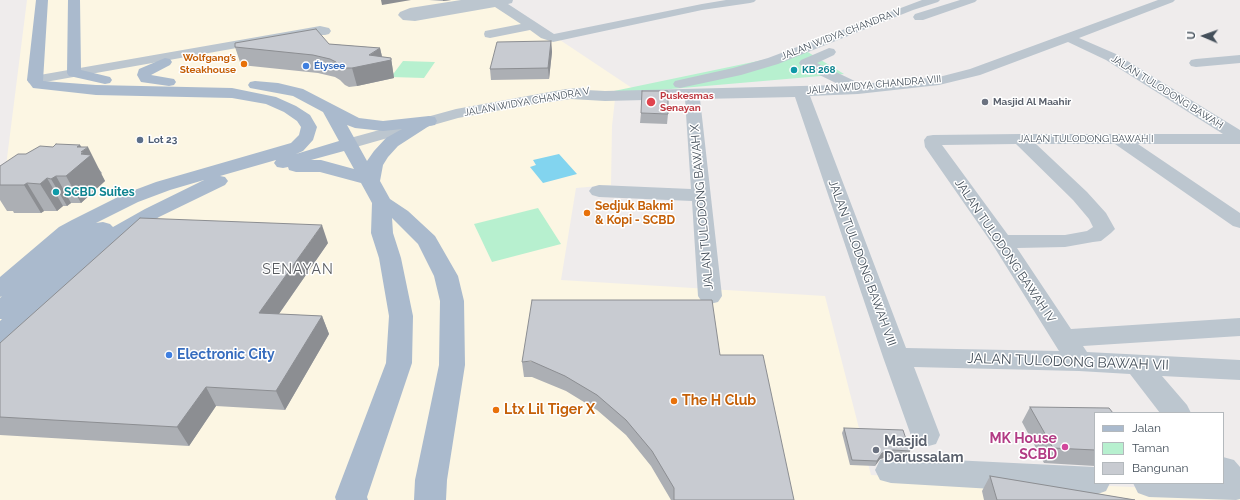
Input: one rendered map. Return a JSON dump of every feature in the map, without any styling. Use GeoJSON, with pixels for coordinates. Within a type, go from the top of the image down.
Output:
{"type":"FeatureCollection","features":[{"type":"Feature","properties":{"kind":"main road"},"geometry":{"type":"LineString","coordinates":[[0,289],[67,232],[79,224],[131,198],[163,186],[297,147],[307,136],[309,127],[304,118],[290,109],[270,100],[232,93],[96,90],[36,82],[42,0]]}},
{"type":"Feature","properties":{"kind":"main road"},"geometry":{"type":"LineString","coordinates":[[74,0],[73,52],[80,75],[114,82],[241,84],[278,88],[298,92],[312,98],[330,110],[355,123],[383,126],[428,122]]}},
{"type":"Feature","properties":{"kind":"main road"},"geometry":{"type":"LineString","coordinates":[[164,62],[144,72],[144,75],[146,79],[169,82]]}},
{"type":"Feature","properties":{"kind":"main road"},"geometry":{"type":"LineString","coordinates":[[330,110],[376,192],[427,241],[446,276],[452,301],[452,365],[431,480],[430,500]]}},
{"type":"Feature","properties":{"kind":"main road"},"geometry":{"type":"LineString","coordinates":[[352,500],[351,497],[399,363],[401,316],[390,258],[382,233],[374,165],[380,155],[392,142],[428,122]]}},
{"type":"Feature","properties":{"kind":"main road"},"geometry":{"type":"LineString","coordinates":[[83,239],[138,209],[189,188],[348,144]]}},
{"type":"Feature","properties":{"kind":"main road"},"geometry":{"type":"LineString","coordinates":[[257,170],[300,165],[321,166],[376,192]]}},
{"type":"Feature","properties":{"kind":"main road"},"geometry":{"type":"LineString","coordinates":[[0,311],[98,225],[112,215],[194,178]]}},
{"type":"Feature","properties":{"kind":"main road"},"geometry":{"type":"LineString","coordinates":[[0,335],[85,258],[113,236],[152,213],[220,179]]}},
{"type":"Feature","properties":{"kind":"street"},"geometry":{"type":"LineString","coordinates":[[481,0],[410,12],[404,15],[407,17],[415,17],[495,1],[515,0]]}},
{"type":"Feature","properties":{"kind":"street"},"geometry":{"type":"LineString","coordinates":[[495,1],[546,35],[554,38],[702,7],[750,0]]}},
{"type":"Feature","properties":{"kind":"street","name":"JALAN WIDYA CHANDRA V"},"geometry":{"type":"LineString","coordinates":[[641,92],[736,72],[803,50],[917,6],[937,5],[971,0]]}},
{"type":"Feature","properties":{"kind":"street","name":"JALAN WIDYA CHANDRA VIII"},"geometry":{"type":"LineString","coordinates":[[566,94],[605,96],[641,92],[692,94],[800,92],[938,81],[975,72],[1169,0]]}},
{"type":"Feature","properties":{"kind":"street"},"geometry":{"type":"LineString","coordinates":[[895,3],[917,6]]}},
{"type":"Feature","properties":{"kind":"street","name":"JALAN WIDYA CHANDRA V"},"geometry":{"type":"LineString","coordinates":[[849,87],[806,63],[917,6]]}},
{"type":"Feature","properties":{"kind":"street"},"geometry":{"type":"LineString","coordinates":[[490,34],[532,26]]}},
{"type":"Feature","properties":{"kind":"street"},"geometry":{"type":"LineString","coordinates":[[36,82],[164,62],[326,33],[326,31],[310,31],[80,75]]}},
{"type":"Feature","properties":{"kind":"street","name":"JALAN TULODONG BAWAH"},"geometry":{"type":"LineString","coordinates":[[1063,39],[1111,57],[1240,138]]}},
{"type":"Feature","properties":{"kind":"street"},"geometry":{"type":"LineString","coordinates":[[1196,62],[1240,59]]}},
{"type":"Feature","properties":{"kind":"street","name":"JALAN TULODONG BAWAH VIII"},"geometry":{"type":"LineString","coordinates":[[800,92],[924,435]]}},
{"type":"Feature","properties":{"kind":"street","name":"JALAN WIDYA CHANDRA V"},"geometry":{"type":"LineString","coordinates":[[348,144],[428,122],[507,104],[566,94]]}},
{"type":"Feature","properties":{"kind":"street","name":"JALAN TULODONG BAWAH X"},"geometry":{"type":"LineString","coordinates":[[692,94],[710,296]]}},
{"type":"Feature","properties":{"kind":"street","name":"JALAN TULODONG BAWAH I"},"geometry":{"type":"LineString","coordinates":[[933,140],[1240,138]]}},
{"type":"Feature","properties":{"kind":"street"},"geometry":{"type":"LineString","coordinates":[[1002,242],[1065,241],[1093,236],[1104,229],[1099,217],[1080,196],[1020,139]]}},
{"type":"Feature","properties":{"kind":"street"},"geometry":{"type":"LineString","coordinates":[[1119,139],[1240,222]]}},
{"type":"Feature","properties":{"kind":"street","name":"JALAN TULODONG BAWAH IV"},"geometry":{"type":"LineString","coordinates":[[933,140],[934,147],[1002,242],[1079,361]]}},
{"type":"Feature","properties":{"kind":"street"},"geometry":{"type":"LineString","coordinates":[[599,192],[701,196]]}},
{"type":"Feature","properties":{"kind":"street"},"geometry":{"type":"LineString","coordinates":[[1065,338],[1240,327]]}},
{"type":"Feature","properties":{"kind":"street","name":"JALAN TULODONG BAWAH VII"},"geometry":{"type":"LineString","coordinates":[[896,357],[1079,361],[1240,370]]}},
{"type":"Feature","properties":{"kind":"street"},"geometry":{"type":"LineString","coordinates":[[1137,364],[1176,412]]}},
{"type":"Feature","properties":{"kind":"street"},"geometry":{"type":"LineString","coordinates":[[891,470],[1094,480]]}},
{"type":"Feature","properties":{"kind":"street"},"geometry":{"type":"LineString","coordinates":[[1170,484],[1233,487],[1233,482],[1224,471]]}},
{"type":"Feature","properties":{"kind":"shaded area"},"geometry":{"type":"Polygon","coordinates":[[[27,0],[511,0],[503,2],[638,92],[615,99],[612,126],[611,185],[576,188],[561,280],[825,296],[871,475],[1240,492],[1240,500],[0,500],[0,167],[6,166],[27,0]]]}},
{"type":"Feature","properties":{"kind":"green space"},"geometry":{"type":"Polygon","coordinates":[[[806,51],[844,74],[590,96],[806,51]]]}},
{"type":"Feature","properties":{"kind":"green space"},"geometry":{"type":"Polygon","coordinates":[[[403,61],[435,62],[424,78],[391,77],[403,61]]]}},
{"type":"Feature","properties":{"kind":"green space"},"geometry":{"type":"Polygon","coordinates":[[[538,208],[561,244],[492,262],[474,224],[538,208]]]}},
{"type":"Feature","properties":{"kind":"water"},"geometry":{"type":"Polygon","coordinates":[[[559,154],[577,174],[543,183],[530,167],[536,165],[533,160],[559,154]]]}},
{"type":"Feature","properties":{"kind":"building"},"geometry":{"type":"Polygon","coordinates":[[[316,29],[329,44],[380,48],[369,55],[391,58],[391,60],[345,68],[340,67],[336,62],[330,59],[313,55],[235,47],[235,43],[316,29]]]}},
{"type":"Feature","properties":{"kind":"building"},"geometry":{"type":"Polygon","coordinates":[[[551,41],[548,68],[490,69],[497,42],[551,41]]]}},
{"type":"Feature","properties":{"kind":"building"},"geometry":{"type":"Polygon","coordinates":[[[642,91],[668,91],[668,114],[641,113],[642,91]]]}},
{"type":"Feature","properties":{"kind":"building"},"geometry":{"type":"Polygon","coordinates":[[[56,144],[80,145],[77,147],[88,147],[81,152],[84,152],[81,154],[91,155],[66,176],[56,176],[51,179],[47,178],[40,184],[27,183],[24,185],[0,185],[0,166],[18,154],[26,154],[40,146],[53,147],[56,144]]]}},
{"type":"Feature","properties":{"kind":"building","name":"Electronic City"},"geometry":{"type":"Polygon","coordinates":[[[140,218],[322,225],[259,313],[322,316],[276,391],[206,387],[177,427],[0,417],[0,343],[140,218]]]}},
{"type":"Feature","properties":{"kind":"building","name":"The H Club"},"geometry":{"type":"Polygon","coordinates":[[[532,300],[712,300],[720,355],[763,355],[794,500],[674,500],[674,488],[652,451],[626,420],[597,395],[565,376],[531,361],[522,362],[532,300]]]}},
{"type":"Feature","properties":{"kind":"building"},"geometry":{"type":"Polygon","coordinates":[[[1030,407],[1109,408],[1112,412],[1094,412],[1094,450],[1053,448],[1030,407]]]}},
{"type":"Feature","properties":{"kind":"building","name":"Masjid Darussalam"},"geometry":{"type":"Polygon","coordinates":[[[844,428],[903,430],[910,451],[893,450],[882,453],[877,461],[852,460],[844,428]]]}},
{"type":"Feature","properties":{"kind":"building"},"geometry":{"type":"Polygon","coordinates":[[[990,476],[1135,500],[997,500],[990,476]]]}},
{"type":"Feature","properties":{"kind":"place","name":"Wolfgang’s Steakhouse"},"geometry":{"type":"Point","coordinates":[244,64]}},
{"type":"Feature","properties":{"kind":"place","name":"Élysee"},"geometry":{"type":"Point","coordinates":[306,66]}},
{"type":"Feature","properties":{"kind":"place","name":"KB 268"},"geometry":{"type":"Point","coordinates":[794,70]}},
{"type":"Feature","properties":{"kind":"place","name":"Puskesmas Senayan"},"geometry":{"type":"Point","coordinates":[651,102]}},
{"type":"Feature","properties":{"kind":"place","name":"Masjid Al Maahir"},"geometry":{"type":"Point","coordinates":[985,102]}},
{"type":"Feature","properties":{"kind":"place","name":"Lot 23"},"geometry":{"type":"Point","coordinates":[140,140]}},
{"type":"Feature","properties":{"kind":"place","name":"SCBD Suites"},"geometry":{"type":"Point","coordinates":[56,192]}},
{"type":"Feature","properties":{"kind":"place","name":"Sedjuk Bakmi & Kopi - SCBD"},"geometry":{"type":"Point","coordinates":[587,213]}},
{"type":"Feature","properties":{"kind":"place","name":"Electronic City"},"geometry":{"type":"Point","coordinates":[169,355]}},
{"type":"Feature","properties":{"kind":"place","name":"The H Club"},"geometry":{"type":"Point","coordinates":[674,401]}},
{"type":"Feature","properties":{"kind":"place","name":"Ltx Lil Tiger X"},"geometry":{"type":"Point","coordinates":[496,410]}},
{"type":"Feature","properties":{"kind":"place","name":"MK House SCBD"},"geometry":{"type":"Point","coordinates":[1065,447]}},
{"type":"Feature","properties":{"kind":"place","name":"Masjid Darussalam"},"geometry":{"type":"Point","coordinates":[876,450]}},
{"type":"Feature","properties":{"kind":"district","name":"SENAYAN"},"geometry":{"type":"Point","coordinates":[298,270]}}]}
